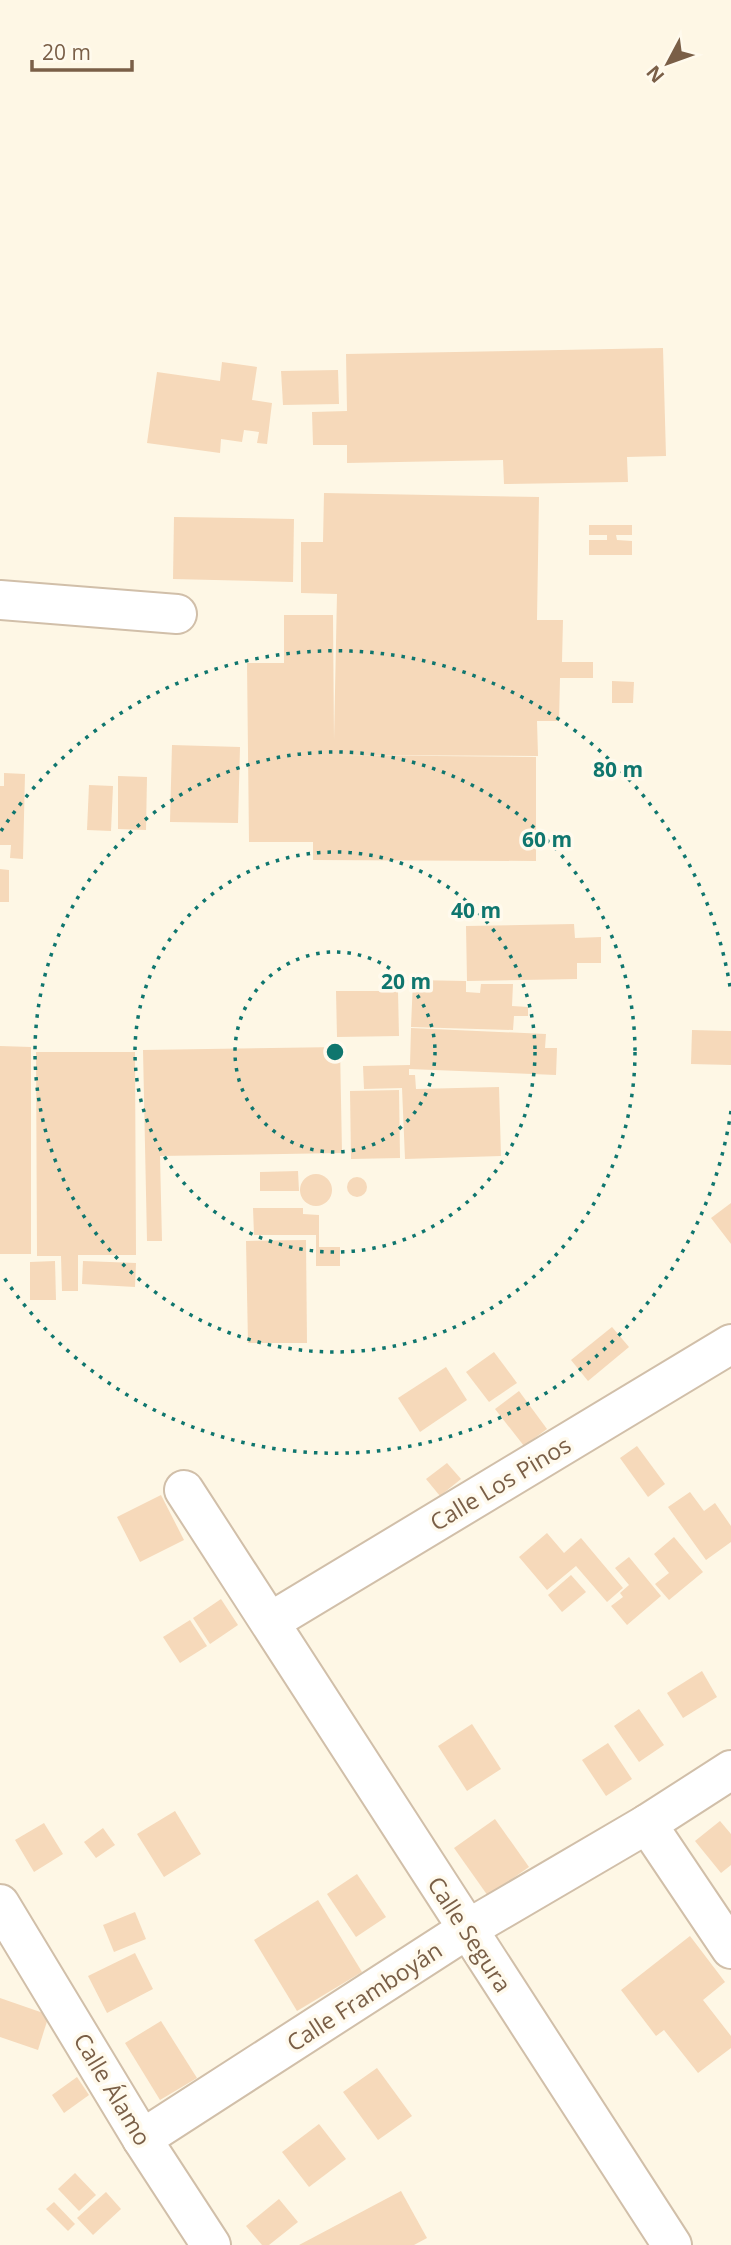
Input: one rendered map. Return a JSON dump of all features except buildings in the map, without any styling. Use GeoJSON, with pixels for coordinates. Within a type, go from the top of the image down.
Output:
{"type":"FeatureCollection","features":[{"type":"Feature","properties":{"kind":"street"},"geometry":{"type":"LineString","coordinates":[[0,600],[177,614]]}},
{"type":"Feature","properties":{"kind":"street","name":"Calle Los Pinos"},"geometry":{"type":"LineString","coordinates":[[270,1622],[731,1344]]}},
{"type":"Feature","properties":{"kind":"street","name":"Calle Segura"},"geometry":{"type":"LineString","coordinates":[[184,1490],[672,2245]]}},
{"type":"Feature","properties":{"kind":"street","name":"Calle Framboyán"},"geometry":{"type":"LineString","coordinates":[[142,2138],[466,1930],[646,1824],[731,1770]]}},
{"type":"Feature","properties":{"kind":"street"},"geometry":{"type":"LineString","coordinates":[[646,1824],[731,1949]]}},
{"type":"Feature","properties":{"kind":"street","name":"Calle Álamo"},"geometry":{"type":"LineString","coordinates":[[6,1927],[211,2245]]}}]}
